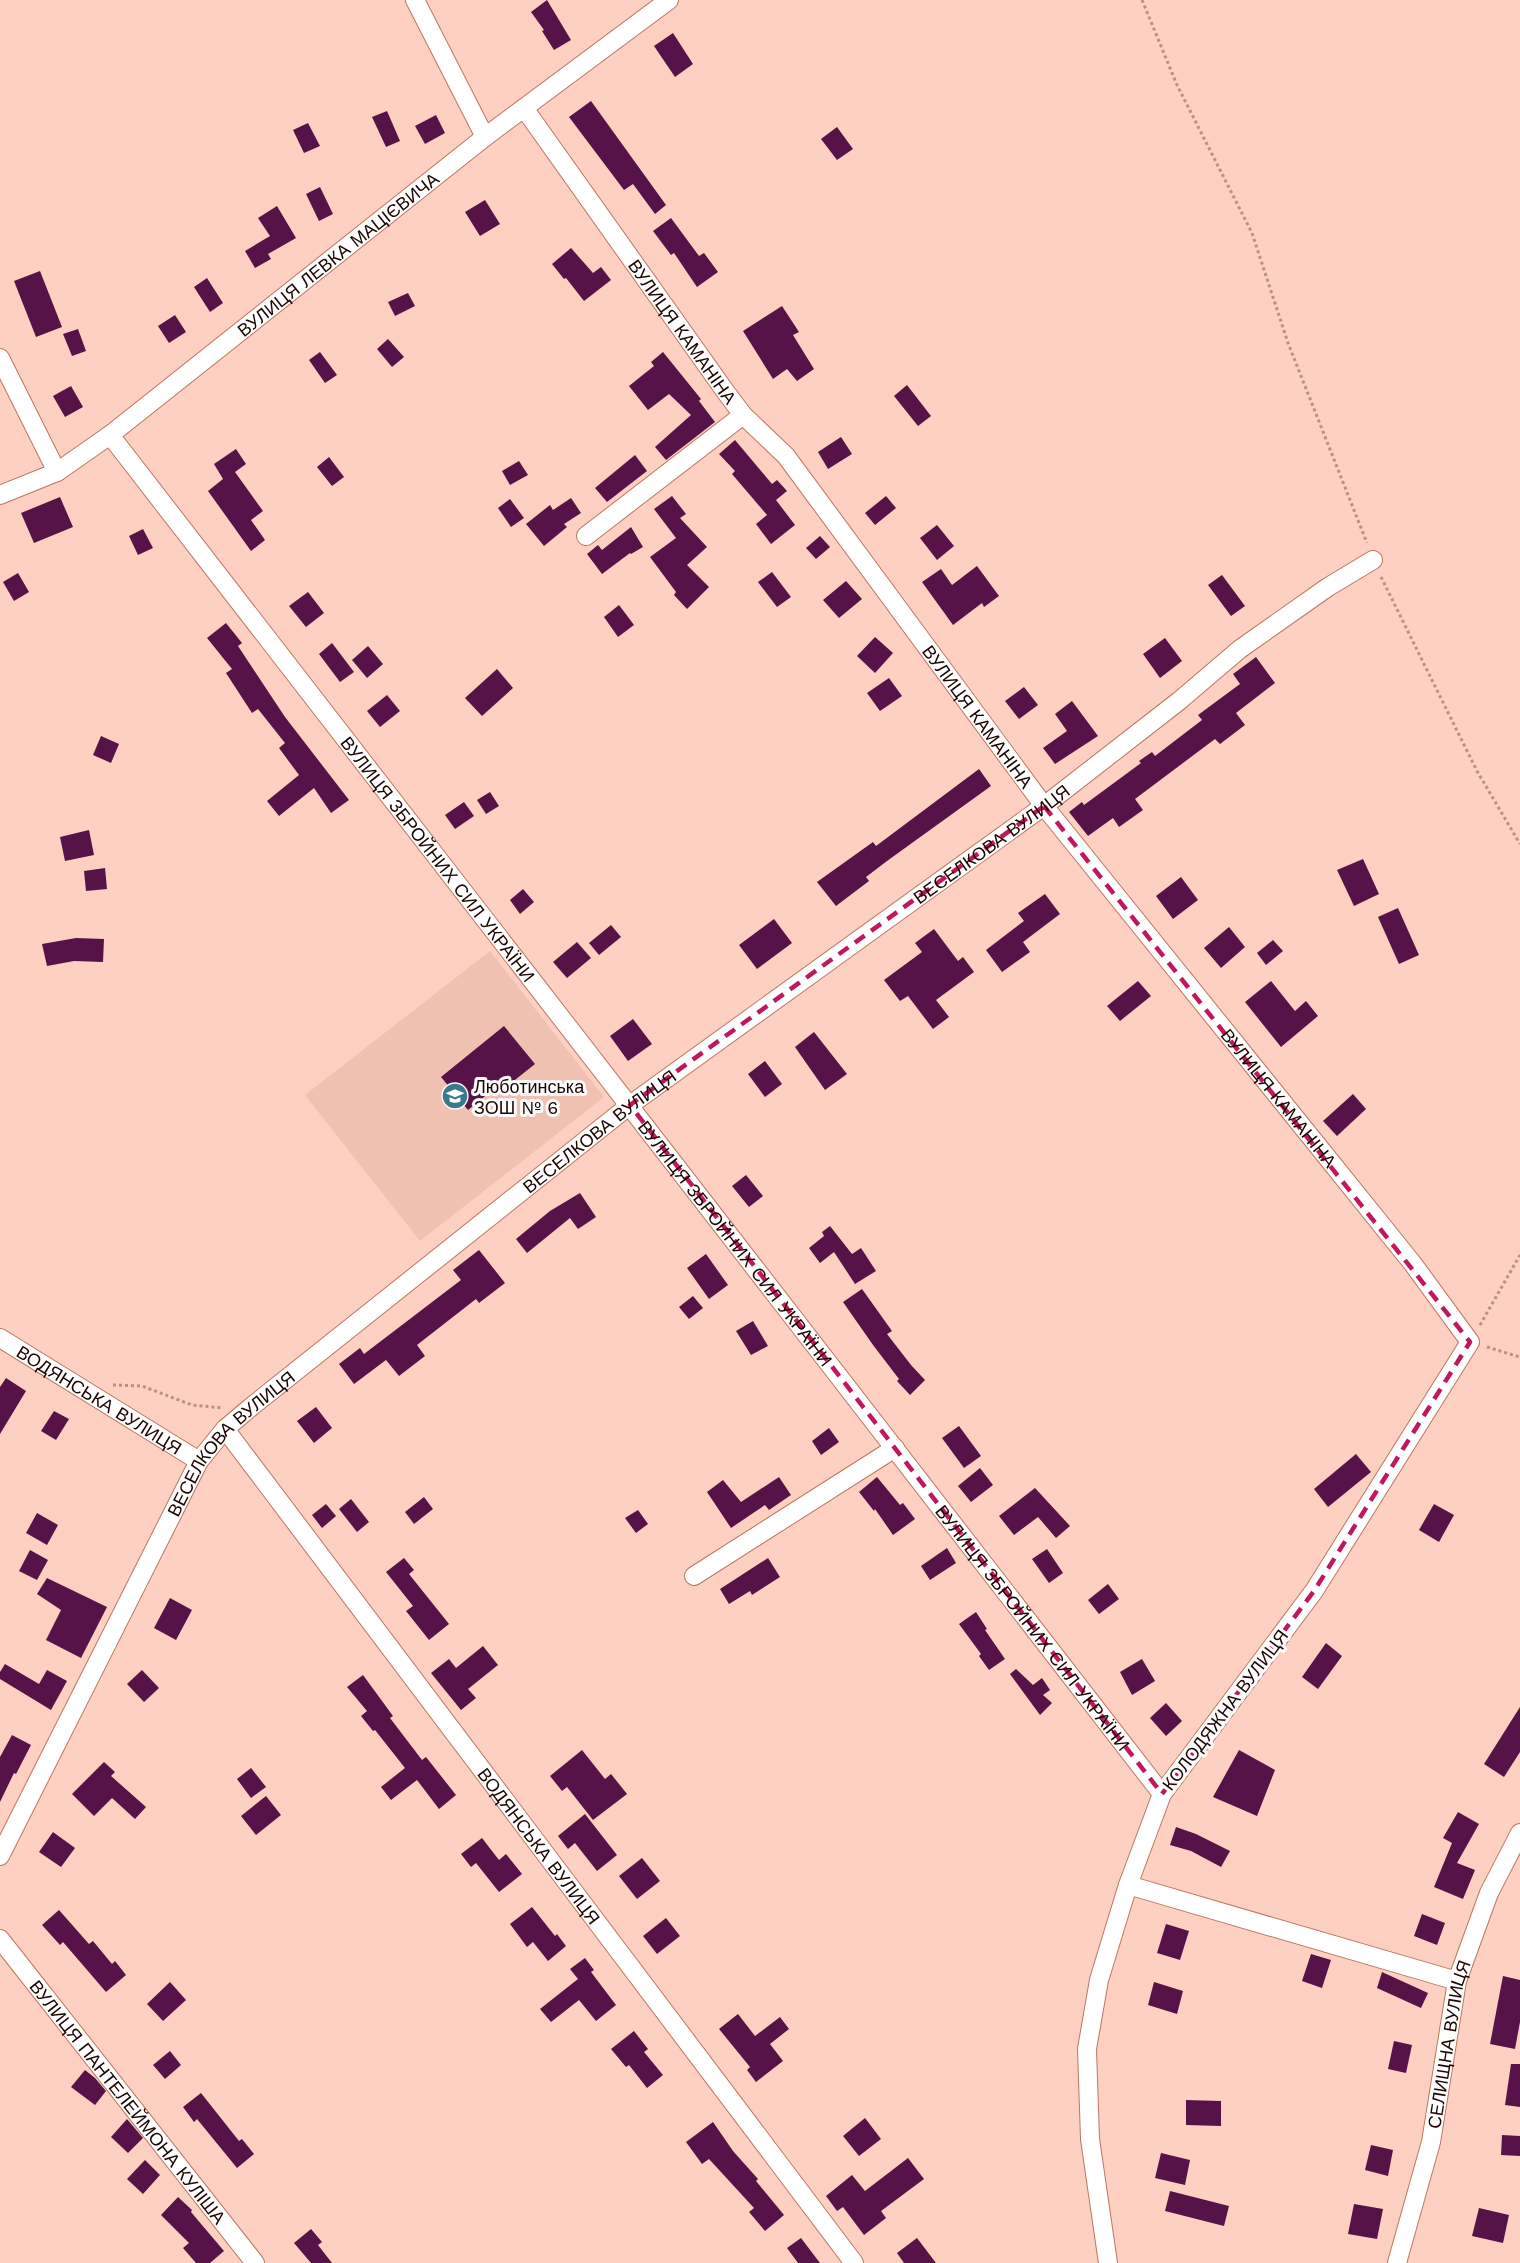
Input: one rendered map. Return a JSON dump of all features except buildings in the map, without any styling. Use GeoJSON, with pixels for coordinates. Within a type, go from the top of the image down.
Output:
{"type":"FeatureCollection","features":[{"type":"Feature","properties":{"kind":"street"},"geometry":{"type":"LineString","coordinates":[[415,0],[484,138]]}},
{"type":"Feature","properties":{"kind":"street","name":"ВУЛИЦЯ ЛЕВКА МАЦІЄВИЧА"},"geometry":{"type":"LineString","coordinates":[[0,495],[57,472],[110,435],[484,138],[669,0]]}},
{"type":"Feature","properties":{"kind":"street","name":"ВУЛИЦЯ КАМАНІНА"},"geometry":{"type":"LineString","coordinates":[[524,108],[743,415],[786,456],[1044,806],[1413,1264],[1470,1342]]}},
{"type":"Feature","properties":{"kind":"street"},"geometry":{"type":"LineString","coordinates":[[0,358],[57,472]]}},
{"type":"Feature","properties":{"kind":"street"},"geometry":{"type":"LineString","coordinates":[[586,536],[743,415]]}},
{"type":"Feature","properties":{"kind":"street","name":"ВУЛИЦЯ ЗБРОЙНИХ СИЛ УКРАЇНИ"},"geometry":{"type":"LineString","coordinates":[[110,435],[1162,1794]]}},
{"type":"Feature","properties":{"kind":"street","name":"ВЕСЕЛКОВА ВУЛИЦЯ"},"geometry":{"type":"LineString","coordinates":[[0,1856],[199,1461],[225,1430],[630,1105],[1044,806],[1179,701],[1240,649],[1328,587],[1373,560]]}},
{"type":"Feature","properties":{"kind":"street","name":"ВОДЯНСЬКА ВУЛИЦЯ"},"geometry":{"type":"LineString","coordinates":[[0,1338],[199,1461]]}},
{"type":"Feature","properties":{"kind":"street","name":"КОЛОДЯЖНА ВУЛИЦЯ"},"geometry":{"type":"LineString","coordinates":[[1108,2263],[1090,2139],[1087,2049],[1099,1980],[1128,1885],[1162,1794],[1314,1591],[1470,1342]]}},
{"type":"Feature","properties":{"kind":"street","name":"ВОДЯНСЬКА ВУЛИЦЯ"},"geometry":{"type":"LineString","coordinates":[[225,1430],[854,2263]]}},
{"type":"Feature","properties":{"kind":"street"},"geometry":{"type":"LineString","coordinates":[[694,1576],[895,1448]]}},
{"type":"Feature","properties":{"kind":"street","name":"СЕЛИЩНА ВУЛИЦЯ"},"geometry":{"type":"LineString","coordinates":[[1397,2263],[1431,2142],[1457,1981],[1489,1893],[1520,1833]]}},
{"type":"Feature","properties":{"kind":"street"},"geometry":{"type":"LineString","coordinates":[[1128,1885],[1457,1981]]}},
{"type":"Feature","properties":{"kind":"street","name":"ВУЛИЦЯ ПАНТЕЛЕЙМОНА КУЛІША"},"geometry":{"type":"LineString","coordinates":[[0,1939],[255,2263]]}},
{"type":"Feature","properties":{"kind":"path"},"geometry":{"type":"LineString","coordinates":[[1142,0],[1177,85],[1252,233],[1288,343],[1373,560],[1477,771],[1520,844]]}},
{"type":"Feature","properties":{"kind":"path"},"geometry":{"type":"LineString","coordinates":[[1520,1255],[1470,1342],[1520,1357]]}},
{"type":"Feature","properties":{"kind":"path"},"geometry":{"type":"LineString","coordinates":[[108,1385],[142,1386],[192,1405],[241,1411],[251,1407]]}},
{"type":"Feature","properties":{"kind":"highlighted area"},"geometry":{"type":"Polygon","coordinates":[[[1044,806],[1470,1342],[1314,1591],[1162,1794],[630,1105],[1044,806]]]}},
{"type":"Feature","properties":{"kind":"shaded area","name":"Люботинська ЗОШ № 6"},"geometry":{"type":"Polygon","coordinates":[[[490,951],[604,1097],[420,1241],[305,1095],[490,951]]]}},
{"type":"Feature","properties":{"kind":"place","name":"Люботинська ЗОШ № 6"},"geometry":{"type":"Point","coordinates":[455,1096]}}]}
